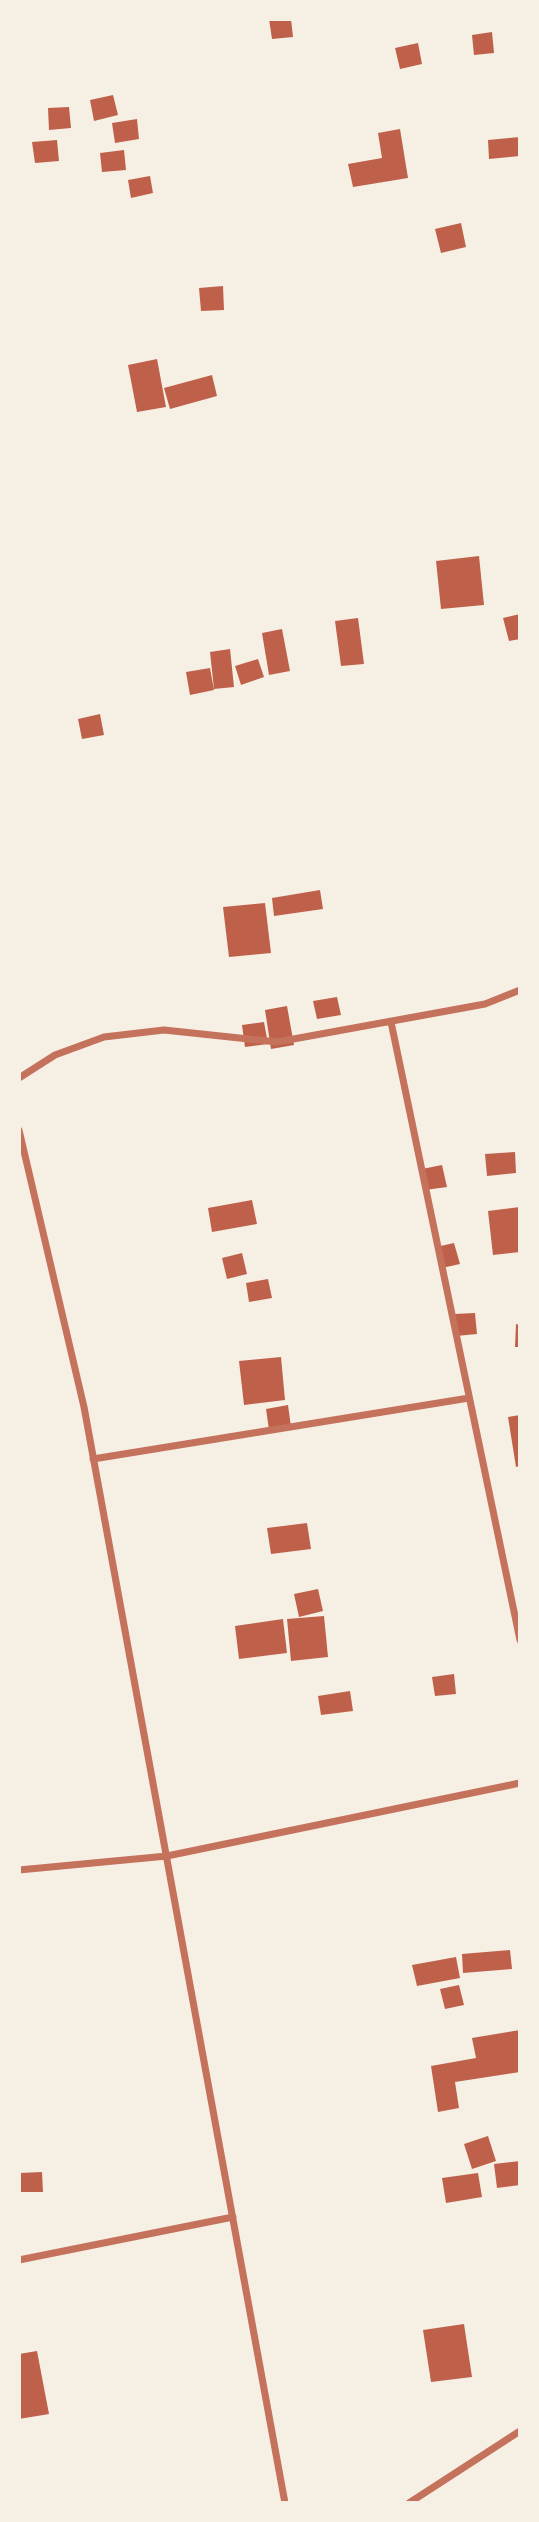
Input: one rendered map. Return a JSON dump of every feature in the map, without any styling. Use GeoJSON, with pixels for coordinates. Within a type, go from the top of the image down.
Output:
{"type":"FeatureCollection","features":[{"type":"Feature","properties":{"kind":"street"},"geometry":{"type":"LineString","coordinates":[[19,1078],[55,1055],[104,1037],[164,1030],[277,1042],[485,1004],[520,990]]}},
{"type":"Feature","properties":{"kind":"street"},"geometry":{"type":"LineString","coordinates":[[391,1021],[520,1640]]}},
{"type":"Feature","properties":{"kind":"street"},"geometry":{"type":"LineString","coordinates":[[19,1129],[83,1407],[285,2503]]}},
{"type":"Feature","properties":{"kind":"street"},"geometry":{"type":"LineString","coordinates":[[93,1459],[469,1398]]}},
{"type":"Feature","properties":{"kind":"street"},"geometry":{"type":"LineString","coordinates":[[19,1870],[167,1856],[520,1783]]}},
{"type":"Feature","properties":{"kind":"street"},"geometry":{"type":"LineString","coordinates":[[19,2260],[233,2217]]}},
{"type":"Feature","properties":{"kind":"street"},"geometry":{"type":"LineString","coordinates":[[409,2503],[520,2431]]}},
{"type":"Feature","properties":{"kind":"building"},"geometry":{"type":"Polygon","coordinates":[[[269,19],[291,19],[293,37],[272,39],[269,19]]]}},
{"type":"Feature","properties":{"kind":"building"},"geometry":{"type":"Polygon","coordinates":[[[492,32],[494,53],[474,55],[472,35],[492,32]]]}},
{"type":"Feature","properties":{"kind":"building"},"geometry":{"type":"Polygon","coordinates":[[[418,43],[422,64],[400,69],[395,48],[418,43]]]}},
{"type":"Feature","properties":{"kind":"building"},"geometry":{"type":"Polygon","coordinates":[[[113,95],[118,115],[94,121],[90,100],[113,95]]]}},
{"type":"Feature","properties":{"kind":"building"},"geometry":{"type":"Polygon","coordinates":[[[69,107],[71,128],[49,130],[48,108],[69,107]]]}},
{"type":"Feature","properties":{"kind":"building"},"geometry":{"type":"Polygon","coordinates":[[[137,119],[139,139],[115,143],[112,123],[137,119]]]}},
{"type":"Feature","properties":{"kind":"building"},"geometry":{"type":"Polygon","coordinates":[[[400,129],[408,178],[353,187],[348,164],[382,158],[378,133],[400,129]]]}},
{"type":"Feature","properties":{"kind":"building"},"geometry":{"type":"Polygon","coordinates":[[[520,137],[520,156],[489,159],[488,140],[520,137]]]}},
{"type":"Feature","properties":{"kind":"building"},"geometry":{"type":"Polygon","coordinates":[[[57,140],[59,161],[35,163],[32,142],[57,140]]]}},
{"type":"Feature","properties":{"kind":"building"},"geometry":{"type":"Polygon","coordinates":[[[124,150],[126,170],[102,172],[100,153],[124,150]]]}},
{"type":"Feature","properties":{"kind":"building"},"geometry":{"type":"Polygon","coordinates":[[[150,176],[153,193],[131,198],[128,180],[150,176]]]}},
{"type":"Feature","properties":{"kind":"building"},"geometry":{"type":"Polygon","coordinates":[[[461,223],[466,247],[441,253],[435,229],[461,223]]]}},
{"type":"Feature","properties":{"kind":"building"},"geometry":{"type":"Polygon","coordinates":[[[223,286],[224,310],[201,311],[199,288],[223,286]]]}},
{"type":"Feature","properties":{"kind":"building"},"geometry":{"type":"Polygon","coordinates":[[[157,359],[166,407],[137,412],[128,365],[157,359]]]}},
{"type":"Feature","properties":{"kind":"building"},"geometry":{"type":"Polygon","coordinates":[[[212,375],[217,396],[170,409],[164,388],[212,375]]]}},
{"type":"Feature","properties":{"kind":"building"},"geometry":{"type":"Polygon","coordinates":[[[479,556],[484,605],[441,609],[436,561],[479,556]]]}},
{"type":"Feature","properties":{"kind":"building"},"geometry":{"type":"Polygon","coordinates":[[[520,614],[520,639],[509,641],[503,618],[520,614]]]}},
{"type":"Feature","properties":{"kind":"building"},"geometry":{"type":"Polygon","coordinates":[[[358,618],[364,664],[341,666],[335,621],[358,618]]]}},
{"type":"Feature","properties":{"kind":"building"},"geometry":{"type":"Polygon","coordinates":[[[282,629],[290,671],[269,675],[262,633],[282,629]]]}},
{"type":"Feature","properties":{"kind":"building"},"geometry":{"type":"Polygon","coordinates":[[[230,649],[234,687],[214,689],[210,652],[230,649]]]}},
{"type":"Feature","properties":{"kind":"building"},"geometry":{"type":"Polygon","coordinates":[[[258,659],[264,677],[241,685],[235,666],[258,659]]]}},
{"type":"Feature","properties":{"kind":"building"},"geometry":{"type":"Polygon","coordinates":[[[210,668],[214,690],[190,695],[186,672],[210,668]]]}},
{"type":"Feature","properties":{"kind":"building"},"geometry":{"type":"Polygon","coordinates":[[[100,714],[104,735],[82,739],[78,719],[100,714]]]}},
{"type":"Feature","properties":{"kind":"building"},"geometry":{"type":"Polygon","coordinates":[[[320,890],[323,909],[274,916],[272,898],[320,890]]]}},
{"type":"Feature","properties":{"kind":"building"},"geometry":{"type":"Polygon","coordinates":[[[265,903],[271,953],[229,957],[223,907],[265,903]]]}},
{"type":"Feature","properties":{"kind":"building"},"geometry":{"type":"Polygon","coordinates":[[[337,997],[341,1015],[317,1019],[313,1001],[337,997]]]}},
{"type":"Feature","properties":{"kind":"building"},"geometry":{"type":"Polygon","coordinates":[[[287,1006],[294,1045],[271,1049],[265,1010],[287,1006]]]}},
{"type":"Feature","properties":{"kind":"building"},"geometry":{"type":"Polygon","coordinates":[[[264,1022],[268,1044],[245,1047],[242,1025],[264,1022]]]}},
{"type":"Feature","properties":{"kind":"building"},"geometry":{"type":"Polygon","coordinates":[[[515,1152],[516,1173],[487,1176],[485,1154],[515,1152]]]}},
{"type":"Feature","properties":{"kind":"building"},"geometry":{"type":"Polygon","coordinates":[[[442,1165],[447,1187],[425,1190],[422,1169],[442,1165]]]}},
{"type":"Feature","properties":{"kind":"building"},"geometry":{"type":"Polygon","coordinates":[[[252,1200],[257,1224],[212,1232],[208,1208],[252,1200]]]}},
{"type":"Feature","properties":{"kind":"building"},"geometry":{"type":"Polygon","coordinates":[[[520,1207],[520,1252],[493,1255],[488,1211],[520,1207]]]}},
{"type":"Feature","properties":{"kind":"building"},"geometry":{"type":"Polygon","coordinates":[[[454,1243],[460,1264],[442,1268],[436,1247],[454,1243]]]}},
{"type":"Feature","properties":{"kind":"building"},"geometry":{"type":"Polygon","coordinates":[[[242,1253],[247,1274],[227,1279],[222,1258],[242,1253]]]}},
{"type":"Feature","properties":{"kind":"building"},"geometry":{"type":"Polygon","coordinates":[[[268,1279],[272,1298],[249,1302],[246,1283],[268,1279]]]}},
{"type":"Feature","properties":{"kind":"building"},"geometry":{"type":"Polygon","coordinates":[[[475,1313],[477,1334],[456,1336],[454,1314],[475,1313]]]}},
{"type":"Feature","properties":{"kind":"building"},"geometry":{"type":"Polygon","coordinates":[[[516,1324],[520,1325],[520,1347],[515,1347],[516,1324]]]}},
{"type":"Feature","properties":{"kind":"building"},"geometry":{"type":"Polygon","coordinates":[[[281,1357],[285,1400],[244,1405],[239,1361],[281,1357]]]}},
{"type":"Feature","properties":{"kind":"building"},"geometry":{"type":"Polygon","coordinates":[[[288,1405],[291,1427],[269,1430],[266,1409],[288,1405]]]}},
{"type":"Feature","properties":{"kind":"building"},"geometry":{"type":"Polygon","coordinates":[[[520,1415],[520,1466],[516,1467],[508,1417],[520,1415]]]}},
{"type":"Feature","properties":{"kind":"building"},"geometry":{"type":"Polygon","coordinates":[[[307,1523],[311,1549],[271,1554],[267,1528],[307,1523]]]}},
{"type":"Feature","properties":{"kind":"building"},"geometry":{"type":"Polygon","coordinates":[[[318,1589],[323,1611],[299,1617],[294,1594],[318,1589]]]}},
{"type":"Feature","properties":{"kind":"building"},"geometry":{"type":"Polygon","coordinates":[[[324,1616],[328,1657],[291,1661],[287,1619],[324,1616]]]}},
{"type":"Feature","properties":{"kind":"building"},"geometry":{"type":"Polygon","coordinates":[[[283,1619],[287,1653],[239,1659],[235,1626],[283,1619]]]}},
{"type":"Feature","properties":{"kind":"building"},"geometry":{"type":"Polygon","coordinates":[[[454,1674],[456,1694],[435,1696],[432,1677],[454,1674]]]}},
{"type":"Feature","properties":{"kind":"building"},"geometry":{"type":"Polygon","coordinates":[[[350,1691],[353,1711],[321,1715],[318,1696],[350,1691]]]}},
{"type":"Feature","properties":{"kind":"building"},"geometry":{"type":"Polygon","coordinates":[[[510,1950],[512,1969],[463,1973],[462,1954],[510,1950]]]}},
{"type":"Feature","properties":{"kind":"building"},"geometry":{"type":"Polygon","coordinates":[[[456,1957],[460,1978],[417,1986],[412,1965],[456,1957]]]}},
{"type":"Feature","properties":{"kind":"building"},"geometry":{"type":"Polygon","coordinates":[[[459,1985],[464,2005],[445,2009],[440,1989],[459,1985]]]}},
{"type":"Feature","properties":{"kind":"building"},"geometry":{"type":"Polygon","coordinates":[[[520,2030],[520,2072],[455,2082],[459,2108],[438,2112],[431,2066],[476,2058],[472,2038],[520,2030]]]}},
{"type":"Feature","properties":{"kind":"building"},"geometry":{"type":"Polygon","coordinates":[[[488,2136],[496,2161],[472,2169],[464,2144],[488,2136]]]}},
{"type":"Feature","properties":{"kind":"building"},"geometry":{"type":"Polygon","coordinates":[[[520,2161],[520,2185],[497,2188],[494,2164],[520,2161]]]}},
{"type":"Feature","properties":{"kind":"building"},"geometry":{"type":"Polygon","coordinates":[[[42,2172],[43,2192],[19,2192],[19,2173],[42,2172]]]}},
{"type":"Feature","properties":{"kind":"building"},"geometry":{"type":"Polygon","coordinates":[[[478,2173],[482,2197],[446,2203],[442,2178],[478,2173]]]}},
{"type":"Feature","properties":{"kind":"building"},"geometry":{"type":"Polygon","coordinates":[[[464,2324],[472,2377],[431,2382],[423,2330],[464,2324]]]}},
{"type":"Feature","properties":{"kind":"building"},"geometry":{"type":"Polygon","coordinates":[[[37,2351],[49,2414],[19,2419],[19,2354],[37,2351]]]}}]}
